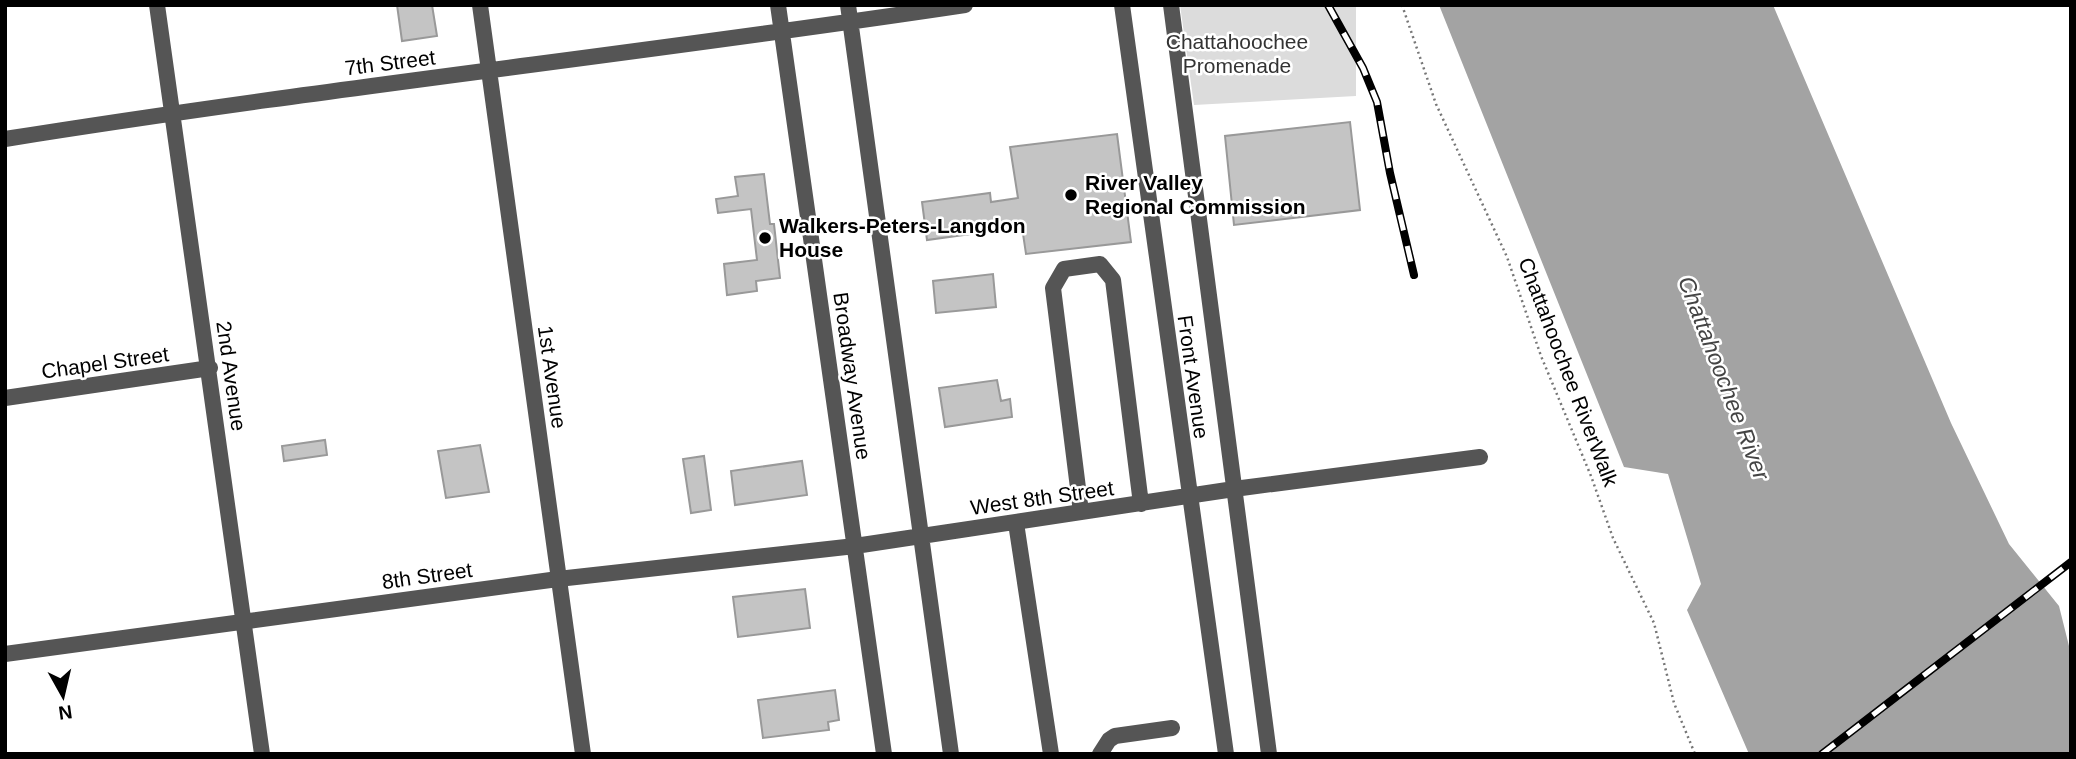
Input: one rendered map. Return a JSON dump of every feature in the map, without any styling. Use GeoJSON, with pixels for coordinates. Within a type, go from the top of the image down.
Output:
{"type":"FeatureCollection","features":[{"type":"Feature","properties":{"kind":"street","name":"2nd Avenue"},"geometry":{"type":"LineString","coordinates":[[157,5],[210,368],[261,754]]}},
{"type":"Feature","properties":{"kind":"street","name":"1st Avenue"},"geometry":{"type":"LineString","coordinates":[[480,5],[583,754]]}},
{"type":"Feature","properties":{"kind":"street","name":"Broadway Avenue"},"geometry":{"type":"LineString","coordinates":[[778,5],[884,754]]}},
{"type":"Feature","properties":{"kind":"street"},"geometry":{"type":"LineString","coordinates":[[848,5],[951,754]]}},
{"type":"Feature","properties":{"kind":"street","name":"7th Street"},"geometry":{"type":"LineString","coordinates":[[5,138],[171,112],[490,72],[965,5]]}},
{"type":"Feature","properties":{"kind":"street","name":"Front Avenue"},"geometry":{"type":"LineString","coordinates":[[1122,5],[1188,497],[1226,754]]}},
{"type":"Feature","properties":{"kind":"street","name":"Front Avenue"},"geometry":{"type":"LineString","coordinates":[[1171,5],[1269,754]]}},
{"type":"Feature","properties":{"kind":"street"},"geometry":{"type":"LineString","coordinates":[[1081,512],[1053,288],[1064,269],[1100,264],[1113,280],[1141,505]]}},
{"type":"Feature","properties":{"kind":"street","name":"Chapel Street"},"geometry":{"type":"LineString","coordinates":[[5,398],[210,368]]}},
{"type":"Feature","properties":{"kind":"street","name":"West 8th Street"},"geometry":{"type":"LineString","coordinates":[[855,546],[1234,489],[1480,457]]}},
{"type":"Feature","properties":{"kind":"street"},"geometry":{"type":"LineString","coordinates":[[1016,523],[1051,754]]}},
{"type":"Feature","properties":{"kind":"street","name":"8th Street"},"geometry":{"type":"LineString","coordinates":[[5,654],[243,624],[558,579],[855,546]]}},
{"type":"Feature","properties":{"kind":"street"},"geometry":{"type":"LineString","coordinates":[[1100,754],[1115,736],[1172,728]]}},
{"type":"Feature","properties":{"kind":"path","name":"Chattahoochee RiverWalk"},"geometry":{"type":"LineString","coordinates":[[1402,5],[1436,104],[1507,257],[1541,356],[1591,476],[1613,538],[1654,623],[1674,703],[1695,754]]}},
{"type":"Feature","properties":{"kind":"green space","name":"Chattahoochee Promenade"},"geometry":{"type":"Polygon","coordinates":[[[1180,5],[1356,5],[1356,96],[1194,105],[1180,5]]]}},
{"type":"Feature","properties":{"kind":"water","name":"Chattahoochee River"},"geometry":{"type":"Polygon","coordinates":[[[1439,5],[1773,5],[1951,423],[2009,544],[2059,606],[2071,654],[2071,754],[1749,754],[1687,610],[1701,584],[1668,474],[1624,467],[1439,5]]]}},
{"type":"Feature","properties":{"kind":"building"},"geometry":{"type":"Polygon","coordinates":[[[397,5],[432,5],[437,36],[402,41],[397,5]]]}},
{"type":"Feature","properties":{"kind":"building"},"geometry":{"type":"Polygon","coordinates":[[[1350,122],[1360,210],[1234,225],[1225,136],[1350,122]]]}},
{"type":"Feature","properties":{"kind":"building","name":"River Valley Regional Commission"},"geometry":{"type":"Polygon","coordinates":[[[1117,134],[1131,242],[1026,254],[1022,227],[927,240],[922,202],[990,193],[991,202],[1018,198],[1010,147],[1117,134]]]}},
{"type":"Feature","properties":{"kind":"building"},"geometry":{"type":"Polygon","coordinates":[[[764,174],[770,224],[774,224],[780,278],[756,281],[757,291],[727,295],[724,264],[757,260],[751,209],[718,213],[716,199],[738,196],[735,177],[764,174]]]}},
{"type":"Feature","properties":{"kind":"building"},"geometry":{"type":"Polygon","coordinates":[[[993,274],[996,307],[936,313],[933,281],[993,274]]]}},
{"type":"Feature","properties":{"kind":"building"},"geometry":{"type":"Polygon","coordinates":[[[997,380],[1001,401],[1010,399],[1012,417],[945,427],[939,388],[997,380]]]}},
{"type":"Feature","properties":{"kind":"building"},"geometry":{"type":"Polygon","coordinates":[[[325,440],[327,455],[284,461],[282,446],[325,440]]]}},
{"type":"Feature","properties":{"kind":"building"},"geometry":{"type":"Polygon","coordinates":[[[480,445],[489,492],[446,498],[438,451],[480,445]]]}},
{"type":"Feature","properties":{"kind":"building"},"geometry":{"type":"Polygon","coordinates":[[[704,456],[711,510],[691,513],[683,459],[704,456]]]}},
{"type":"Feature","properties":{"kind":"building"},"geometry":{"type":"Polygon","coordinates":[[[802,461],[807,495],[735,505],[731,471],[802,461]]]}},
{"type":"Feature","properties":{"kind":"building"},"geometry":{"type":"Polygon","coordinates":[[[805,589],[810,628],[738,637],[733,597],[805,589]]]}},
{"type":"Feature","properties":{"kind":"building"},"geometry":{"type":"Polygon","coordinates":[[[835,690],[839,720],[828,722],[829,730],[763,738],[758,700],[835,690]]]}},
{"type":"Feature","properties":{"kind":"railway"},"geometry":{"type":"LineString","coordinates":[[1328,5],[1363,68],[1377,102],[1390,173],[1414,275]]}},
{"type":"Feature","properties":{"kind":"railway"},"geometry":{"type":"LineString","coordinates":[[1822,754],[2071,562]]}},
{"type":"Feature","properties":{"kind":"place","name":"River Valley Regional Commission"},"geometry":{"type":"Point","coordinates":[1071,195]}},
{"type":"Feature","properties":{"kind":"place","name":"Walkers-Peters-Langdon House"},"geometry":{"type":"Point","coordinates":[765,238]}}]}
